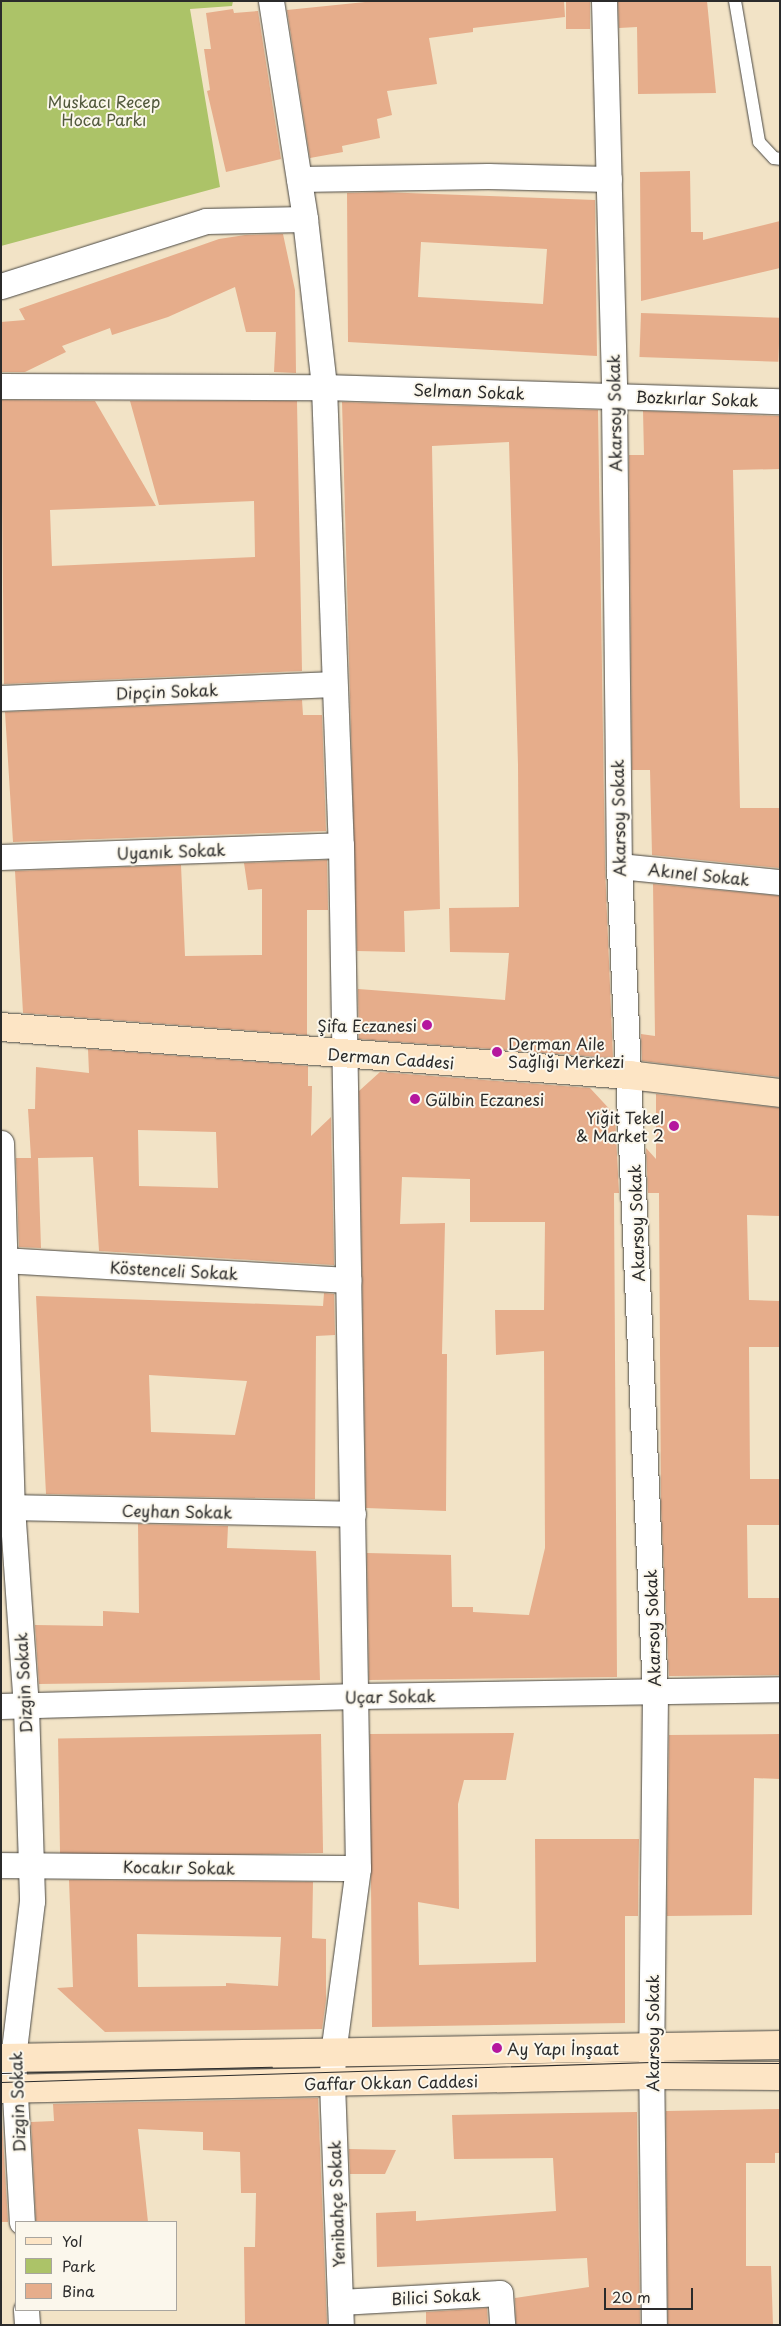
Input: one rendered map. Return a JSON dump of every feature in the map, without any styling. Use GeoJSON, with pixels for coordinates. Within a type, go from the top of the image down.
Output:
{"type":"FeatureCollection","features":[{"type":"Feature","properties":{"kind":"main road","name":"Derman Caddesi"},"geometry":{"type":"LineString","coordinates":[[1,1027],[629,1074],[780,1093]]}},
{"type":"Feature","properties":{"kind":"main road","name":"Gaffar Okkan Caddesi"},"geometry":{"type":"LineString","coordinates":[[7,2058],[780,2045]]}},
{"type":"Feature","properties":{"kind":"main road","name":"Gaffar Okkan Caddesi"},"geometry":{"type":"LineString","coordinates":[[9,2089],[651,2075],[780,2076]]}},
{"type":"Feature","properties":{"kind":"street","name":"Yenibahçe Sokak"},"geometry":{"type":"LineString","coordinates":[[271,1],[305,219],[324,387],[341,845],[342,1054],[357,1696],[358,1868],[333,2052],[332,2083],[341,2313]]}},
{"type":"Feature","properties":{"kind":"street","name":"Akarsoy Sokak"},"geometry":{"type":"LineString","coordinates":[[604,1],[614,396],[619,866],[655,1693],[651,2047],[654,2325]]}},
{"type":"Feature","properties":{"kind":"street"},"geometry":{"type":"LineString","coordinates":[[299,180],[488,176],[609,180]]}},
{"type":"Feature","properties":{"kind":"street"},"geometry":{"type":"LineString","coordinates":[[1,286],[206,221],[305,219]]}},
{"type":"Feature","properties":{"kind":"street","name":"Selman Sokak"},"geometry":{"type":"LineString","coordinates":[[1,386],[324,387],[614,396]]}},
{"type":"Feature","properties":{"kind":"street","name":"Bozkırlar Sokak"},"geometry":{"type":"LineString","coordinates":[[614,396],[780,401]]}},
{"type":"Feature","properties":{"kind":"street","name":"Dipçin Sokak"},"geometry":{"type":"LineString","coordinates":[[1,698],[334,684]]}},
{"type":"Feature","properties":{"kind":"street","name":"Uyanık Sokak"},"geometry":{"type":"LineString","coordinates":[[1,857],[341,845]]}},
{"type":"Feature","properties":{"kind":"street","name":"Akınel Sokak"},"geometry":{"type":"LineString","coordinates":[[619,866],[780,882]]}},
{"type":"Feature","properties":{"kind":"street","name":"Dizgin Sokak"},"geometry":{"type":"LineString","coordinates":[[1,1142],[7,1507],[26,1707],[29,1866],[32,1901],[7,2058],[22,2221]]}},
{"type":"Feature","properties":{"kind":"street","name":"Köstenceli Sokak"},"geometry":{"type":"LineString","coordinates":[[3,1260],[348,1280]]}},
{"type":"Feature","properties":{"kind":"street","name":"Ceyhan Sokak"},"geometry":{"type":"LineString","coordinates":[[7,1507],[353,1514]]}},
{"type":"Feature","properties":{"kind":"street","name":"Uçar Sokak"},"geometry":{"type":"LineString","coordinates":[[1,1706],[26,1707],[357,1696],[655,1693],[780,1689]]}},
{"type":"Feature","properties":{"kind":"street","name":"Kocakır Sokak"},"geometry":{"type":"LineString","coordinates":[[1,1865],[358,1868]]}},
{"type":"Feature","properties":{"kind":"street","name":"Bilici Sokak"},"geometry":{"type":"LineString","coordinates":[[341,2313],[500,2293],[502,2325]]}},
{"type":"Feature","properties":{"kind":"street"},"geometry":{"type":"LineString","coordinates":[[26,2311],[27,2325]]}},
{"type":"Feature","properties":{"kind":"lane"},"geometry":{"type":"LineString","coordinates":[[735,1],[759,142],[774,158],[780,159]]}},
{"type":"Feature","properties":{"kind":"green space","name":"Muskacı Recep Hoca Parkı"},"geometry":{"type":"Polygon","coordinates":[[[1,1],[233,1],[232,6],[190,9],[220,187],[1,246],[1,1]]]}},
{"type":"Feature","properties":{"kind":"building"},"geometry":{"type":"Polygon","coordinates":[[[375,1],[564,1],[565,17],[473,28],[473,32],[429,38],[437,84],[387,91],[392,115],[377,119],[380,138],[342,146],[343,152],[310,158],[287,10],[375,1]]]}},
{"type":"Feature","properties":{"kind":"building"},"geometry":{"type":"Polygon","coordinates":[[[566,1],[590,1],[590,29],[566,29],[566,1]]]}},
{"type":"Feature","properties":{"kind":"building"},"geometry":{"type":"Polygon","coordinates":[[[618,1],[707,1],[716,93],[638,94],[637,27],[619,28],[618,1]]]}},
{"type":"Feature","properties":{"kind":"building"},"geometry":{"type":"Polygon","coordinates":[[[233,9],[234,13],[258,11],[281,159],[226,172],[207,91],[210,90],[204,49],[211,49],[206,13],[233,9]]]}},
{"type":"Feature","properties":{"kind":"building"},"geometry":{"type":"Polygon","coordinates":[[[690,171],[691,232],[703,232],[703,240],[780,221],[780,268],[641,301],[640,172],[690,171]]]}},
{"type":"Feature","properties":{"kind":"building"},"geometry":{"type":"Polygon","coordinates":[[[380,192],[595,200],[597,356],[348,342],[347,193],[380,192]],[[421,242],[418,297],[543,304],[547,249],[421,242]]]}},
{"type":"Feature","properties":{"kind":"building"},"geometry":{"type":"Polygon","coordinates":[[[283,234],[295,290],[296,373],[274,372],[276,332],[246,332],[235,287],[168,317],[112,335],[110,328],[62,346],[66,352],[25,372],[1,372],[1,322],[25,320],[19,309],[219,239],[245,235],[283,234]]]}},
{"type":"Feature","properties":{"kind":"building"},"geometry":{"type":"Polygon","coordinates":[[[641,313],[780,318],[778,362],[639,357],[641,313]]]}},
{"type":"Feature","properties":{"kind":"building"},"geometry":{"type":"Polygon","coordinates":[[[1,400],[95,401],[156,506],[50,510],[52,566],[255,557],[254,501],[159,505],[130,401],[297,401],[302,671],[4,684],[1,400]]]}},
{"type":"Feature","properties":{"kind":"building"},"geometry":{"type":"Polygon","coordinates":[[[342,402],[598,410],[605,866],[613,1058],[359,1039],[358,989],[505,1000],[509,953],[450,952],[449,908],[519,907],[518,765],[509,442],[432,446],[440,909],[404,911],[405,952],[357,951],[342,402]]]}},
{"type":"Feature","properties":{"kind":"building"},"geometry":{"type":"Polygon","coordinates":[[[643,411],[780,416],[780,469],[733,470],[740,808],[780,808],[780,868],[652,855],[650,770],[632,770],[629,455],[644,455],[643,411]]]}},
{"type":"Feature","properties":{"kind":"building"},"geometry":{"type":"Polygon","coordinates":[[[302,700],[303,715],[322,715],[326,831],[13,842],[5,712],[302,700]]]}},
{"type":"Feature","properties":{"kind":"building"},"geometry":{"type":"Polygon","coordinates":[[[327,860],[328,910],[307,910],[307,1035],[23,1013],[15,871],[181,865],[185,956],[262,955],[262,889],[248,890],[244,863],[327,860]]]}},
{"type":"Feature","properties":{"kind":"building"},"geometry":{"type":"Polygon","coordinates":[[[653,884],[780,896],[780,1077],[642,1061],[641,1034],[655,1036],[653,884]]]}},
{"type":"Feature","properties":{"kind":"building"},"geometry":{"type":"Polygon","coordinates":[[[88,1049],[308,1066],[308,1086],[312,1086],[311,1136],[331,1117],[334,1265],[99,1251],[93,1157],[38,1158],[41,1248],[19,1247],[16,1158],[31,1158],[28,1109],[35,1109],[36,1067],[89,1073],[88,1049]],[[138,1130],[139,1186],[218,1188],[216,1132],[138,1130]]]}},
{"type":"Feature","properties":{"kind":"building"},"geometry":{"type":"Polygon","coordinates":[[[380,1072],[590,1088],[615,1115],[619,1193],[614,1193],[617,1677],[369,1680],[367,1553],[451,1555],[452,1607],[473,1607],[473,1612],[529,1615],[545,1548],[544,1351],[496,1355],[495,1310],[544,1310],[545,1222],[470,1222],[470,1179],[402,1177],[400,1224],[445,1223],[442,1354],[447,1354],[446,1511],[366,1508],[359,1091],[380,1072]]]}},
{"type":"Feature","properties":{"kind":"building"},"geometry":{"type":"Polygon","coordinates":[[[656,1094],[780,1108],[780,1216],[747,1215],[749,1300],[780,1301],[780,1347],[749,1347],[750,1479],[780,1479],[780,1525],[747,1525],[748,1598],[780,1598],[780,1675],[669,1676],[661,1508],[659,1193],[648,1193],[646,1148],[656,1159],[656,1094]]]}},
{"type":"Feature","properties":{"kind":"building"},"geometry":{"type":"Polygon","coordinates":[[[324,1293],[334,1294],[335,1335],[316,1336],[315,1499],[46,1494],[36,1296],[323,1306],[324,1293]],[[149,1375],[151,1432],[235,1435],[247,1381],[149,1375]]]}},
{"type":"Feature","properties":{"kind":"building"},"geometry":{"type":"Polygon","coordinates":[[[138,1524],[228,1526],[227,1548],[316,1551],[320,1680],[39,1684],[35,1625],[103,1626],[103,1611],[139,1613],[138,1524]]]}},
{"type":"Feature","properties":{"kind":"building"},"geometry":{"type":"Polygon","coordinates":[[[514,1733],[506,1780],[464,1780],[458,1804],[459,1909],[418,1902],[419,1965],[536,1962],[535,1839],[639,1839],[638,1916],[625,1916],[625,2023],[372,2027],[370,1734],[514,1733]]]}},
{"type":"Feature","properties":{"kind":"building"},"geometry":{"type":"Polygon","coordinates":[[[321,1734],[323,1853],[60,1858],[58,1739],[321,1734]]]}},
{"type":"Feature","properties":{"kind":"building"},"geometry":{"type":"Polygon","coordinates":[[[780,1734],[780,1779],[754,1778],[752,1915],[667,1916],[669,1735],[780,1734]]]}},
{"type":"Feature","properties":{"kind":"building"},"geometry":{"type":"Polygon","coordinates":[[[69,1880],[313,1882],[312,1938],[326,1939],[326,2000],[322,2029],[105,2032],[57,1988],[73,1987],[69,1880]],[[137,1934],[138,1987],[226,1986],[226,1983],[278,1986],[281,1937],[137,1934]]]}},
{"type":"Feature","properties":{"kind":"building"},"geometry":{"type":"Polygon","coordinates":[[[318,2098],[327,2325],[245,2325],[244,2247],[255,2247],[256,2193],[241,2193],[240,2152],[203,2150],[203,2132],[138,2129],[148,2221],[36,2221],[31,2122],[54,2121],[53,2104],[318,2098]]]}},
{"type":"Feature","properties":{"kind":"building"},"geometry":{"type":"Polygon","coordinates":[[[780,2109],[780,2153],[775,2153],[775,2163],[746,2163],[746,2266],[771,2266],[773,2325],[668,2325],[666,2111],[780,2109]]]}},
{"type":"Feature","properties":{"kind":"building"},"geometry":{"type":"Polygon","coordinates":[[[637,2112],[640,2325],[516,2325],[515,2298],[589,2287],[587,2258],[377,2267],[376,2213],[416,2211],[416,2221],[556,2211],[553,2158],[454,2159],[452,2115],[637,2112]]]}},
{"type":"Feature","properties":{"kind":"building"},"geometry":{"type":"Polygon","coordinates":[[[2,2122],[8,2222],[1,2222],[2,2122]]]}},
{"type":"Feature","properties":{"kind":"building"},"geometry":{"type":"Polygon","coordinates":[[[349,2149],[396,2150],[385,2174],[350,2174],[349,2149]]]}},
{"type":"Feature","properties":{"kind":"building"},"geometry":{"type":"Polygon","coordinates":[[[487,2308],[488,2325],[426,2325],[426,2312],[487,2308]]]}},
{"type":"Feature","properties":{"kind":"tram line"},"geometry":{"type":"LineString","coordinates":[[1,2082],[651,2062],[780,2063]]}},
{"type":"Feature","properties":{"kind":"tram line"},"geometry":{"type":"LineString","coordinates":[[1,2073],[272,2067]]}},
{"type":"Feature","properties":{"kind":"place","name":"Şifa Eczanesi"},"geometry":{"type":"Point","coordinates":[427,1025]}},
{"type":"Feature","properties":{"kind":"place","name":"Derman Aile Sağlığı Merkezi"},"geometry":{"type":"Point","coordinates":[497,1052]}},
{"type":"Feature","properties":{"kind":"place","name":"Gülbin Eczanesi"},"geometry":{"type":"Point","coordinates":[415,1099]}},
{"type":"Feature","properties":{"kind":"place","name":"Yiğit Tekel & Market 2"},"geometry":{"type":"Point","coordinates":[674,1126]}},
{"type":"Feature","properties":{"kind":"place","name":"Ay Yapı İnşaat"},"geometry":{"type":"Point","coordinates":[497,2048]}}]}
